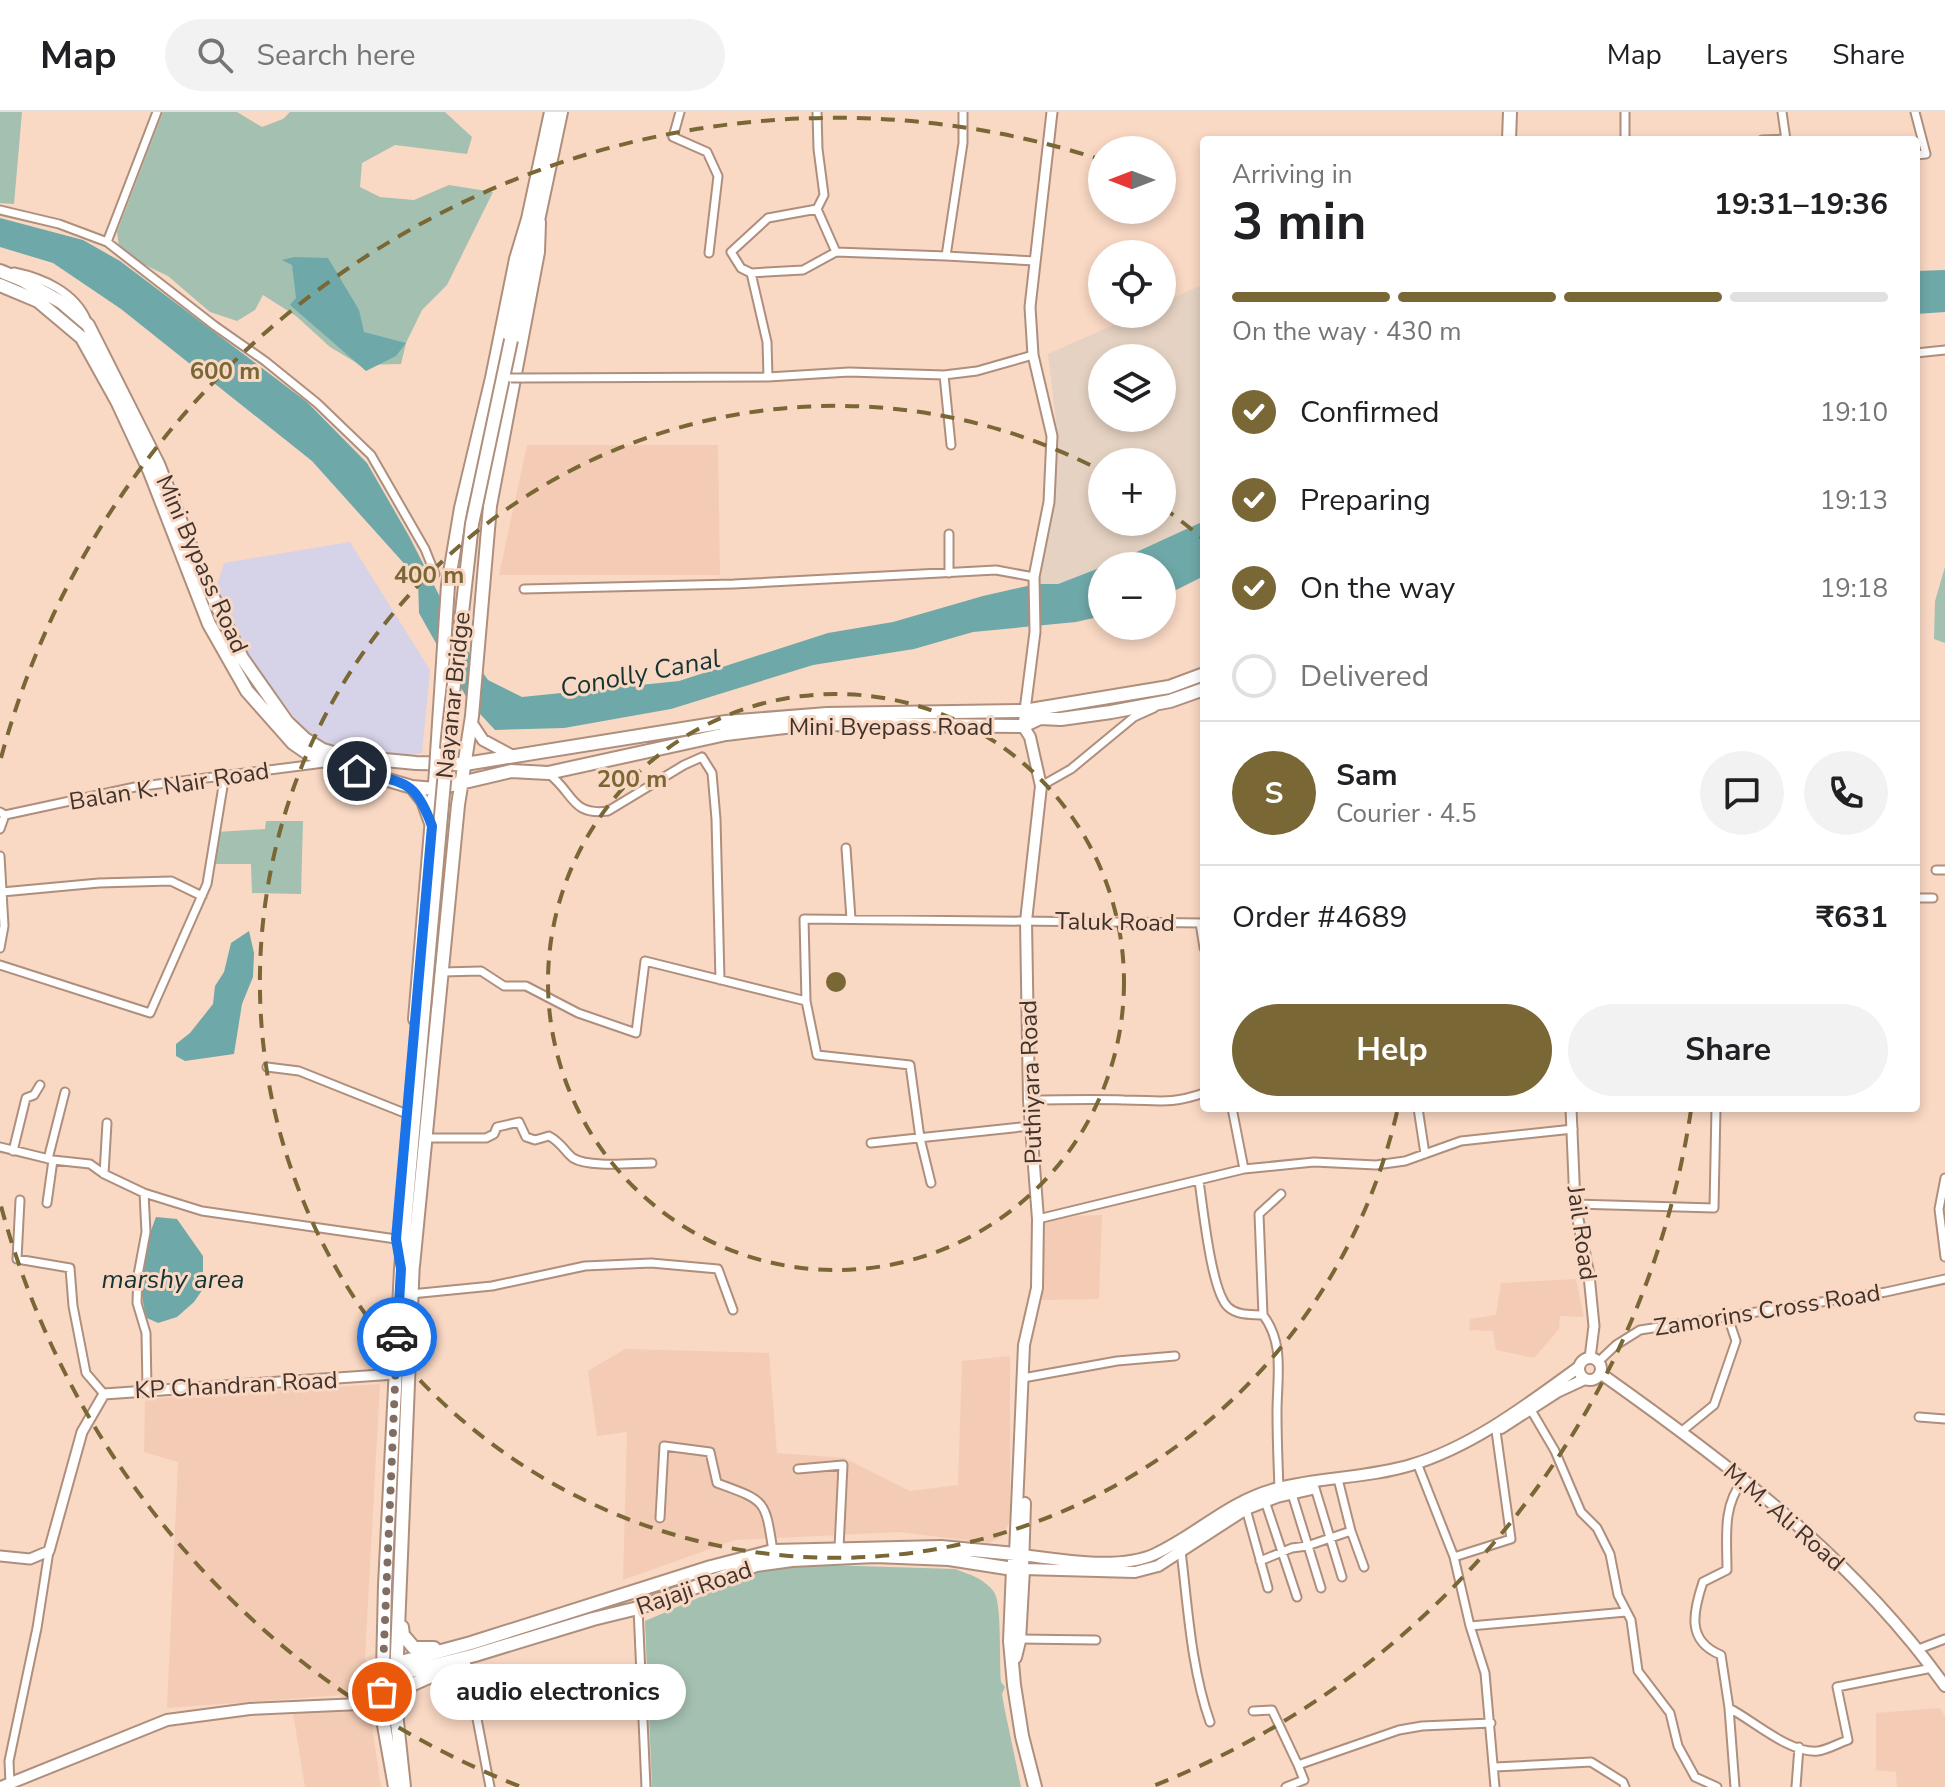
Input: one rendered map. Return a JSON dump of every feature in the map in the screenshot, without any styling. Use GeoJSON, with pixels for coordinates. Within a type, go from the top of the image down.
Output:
{"type":"FeatureCollection","features":[{"type":"Feature","properties":{"kind":"main road"},"geometry":{"type":"LineString","coordinates":[[395,1787],[382,1714],[382,1669],[395,1374],[425,1138],[461,783],[471,719],[490,506],[538,252],[534,221],[551,112]]}},
{"type":"Feature","properties":{"kind":"main road"},"geometry":{"type":"LineString","coordinates":[[404,1787],[395,1719],[411,1294],[407,1268],[396,1239],[435,789],[448,585],[461,508],[516,259],[534,221],[561,112]]}},
{"type":"Feature","properties":{"kind":"main road"},"geometry":{"type":"LineString","coordinates":[[1509,136],[1510,112]]}},
{"type":"Feature","properties":{"kind":"main road","name":"Nayanar Bridge"},"geometry":{"type":"LineString","coordinates":[[407,1268],[410,1177],[424,1007],[448,737],[472,524],[534,221]]}},
{"type":"Feature","properties":{"kind":"main road","name":"Mini Bypass Road"},"geometry":{"type":"LineString","coordinates":[[0,270],[61,302],[88,325],[211,626],[247,691],[271,721],[299,748],[412,787],[435,789]]}},
{"type":"Feature","properties":{"kind":"main road","name":"Mini Bypass Road"},"geometry":{"type":"LineString","coordinates":[[0,285],[38,301],[82,338],[106,371],[158,464],[199,568],[242,658],[287,722],[333,758],[465,764],[726,722],[827,714],[1024,711],[1169,687],[1200,675]]}},
{"type":"Feature","properties":{"kind":"main road"},"geometry":{"type":"LineString","coordinates":[[453,553],[460,545],[469,543],[475,546],[484,562]]}},
{"type":"Feature","properties":{"kind":"main road"},"geometry":{"type":"LineString","coordinates":[[211,626],[223,618]]}},
{"type":"Feature","properties":{"kind":"main road","name":"Mini Byepass Road"},"geometry":{"type":"LineString","coordinates":[[435,789],[511,771],[548,773],[726,734],[811,724],[1023,726],[1040,718],[1061,719],[1170,701],[1200,690]]}},
{"type":"Feature","properties":{"kind":"main road"},"geometry":{"type":"LineString","coordinates":[[471,719],[483,740],[513,756]]}},
{"type":"Feature","properties":{"kind":"main road","name":"Puthiyara Road"},"geometry":{"type":"LineString","coordinates":[[1020,1555],[1019,1450],[1024,1345],[1037,1288],[1038,1219],[1029,1100],[1026,921],[1041,786],[1030,737],[1023,726]]}},
{"type":"Feature","properties":{"kind":"main road"},"geometry":{"type":"LineString","coordinates":[[412,787],[423,801],[432,826]]}},
{"type":"Feature","properties":{"kind":"main road"},"geometry":{"type":"LineString","coordinates":[[395,1719],[411,1685],[471,1653],[711,1567],[773,1551],[941,1547],[1104,1562],[1132,1560],[1154,1554],[1229,1507],[1261,1500],[1292,1494],[1339,1483],[1390,1476],[1456,1453],[1557,1392],[1585,1379],[1596,1378],[1596,1364],[1585,1359],[1579,1367],[1494,1425],[1454,1448],[1411,1465],[1279,1488],[1261,1500],[1158,1566],[1135,1572],[1018,1569]]}},
{"type":"Feature","properties":{"kind":"main road","name":"M.M. Ali Road"},"geometry":{"type":"LineString","coordinates":[[1596,1364],[1794,1520],[1875,1600],[1945,1686]]}},
{"type":"Feature","properties":{"kind":"main road"},"geometry":{"type":"LineString","coordinates":[[1579,1367],[1585,1379]]}},
{"type":"Feature","properties":{"kind":"main road"},"geometry":{"type":"LineString","coordinates":[[1020,1555],[1010,1641],[1022,1736],[1035,1787]]}},
{"type":"Feature","properties":{"kind":"main road","name":"Rajaji Road"},"geometry":{"type":"LineString","coordinates":[[382,1669],[396,1669],[471,1653],[638,1608],[756,1565],[875,1556],[949,1559],[1018,1569]]}},
{"type":"Feature","properties":{"kind":"main road"},"geometry":{"type":"LineString","coordinates":[[1013,1661],[1019,1639],[1018,1569]]}},
{"type":"Feature","properties":{"kind":"main road"},"geometry":{"type":"LineString","coordinates":[[399,1608],[403,1635],[414,1648],[471,1653]]}},
{"type":"Feature","properties":{"kind":"main road"},"geometry":{"type":"LineString","coordinates":[[5,1785],[63,1763],[108,1741],[167,1720],[220,1712],[360,1704],[382,1714]]}},
{"type":"Feature","properties":{"kind":"street"},"geometry":{"type":"LineString","coordinates":[[107,242],[157,112]]}},
{"type":"Feature","properties":{"kind":"street"},"geometry":{"type":"LineString","coordinates":[[680,112],[673,137],[707,152],[718,176],[709,253]]}},
{"type":"Feature","properties":{"kind":"street"},"geometry":{"type":"LineString","coordinates":[[817,112],[824,195],[817,209]]}},
{"type":"Feature","properties":{"kind":"street"},"geometry":{"type":"LineString","coordinates":[[946,256],[963,143],[963,112]]}},
{"type":"Feature","properties":{"kind":"street"},"geometry":{"type":"LineString","coordinates":[[1023,726],[1035,632],[1034,577],[1049,502],[1052,436],[1033,355],[1030,307],[1052,112]]}},
{"type":"Feature","properties":{"kind":"street"},"geometry":{"type":"LineString","coordinates":[[1625,112],[1625,136]]}},
{"type":"Feature","properties":{"kind":"street"},"geometry":{"type":"LineString","coordinates":[[1782,112],[1785,136]]}},
{"type":"Feature","properties":{"kind":"street"},"geometry":{"type":"LineString","coordinates":[[1915,112],[1926,154],[1920,155]]}},
{"type":"Feature","properties":{"kind":"street"},"geometry":{"type":"LineString","coordinates":[[817,209],[768,218],[731,252],[741,268],[751,273],[803,270],[836,252],[1035,261]]}},
{"type":"Feature","properties":{"kind":"street"},"geometry":{"type":"LineString","coordinates":[[817,209],[836,252]]}},
{"type":"Feature","properties":{"kind":"street"},"geometry":{"type":"LineString","coordinates":[[0,210],[59,224],[107,242],[317,403],[371,455],[425,549],[435,574]]}},
{"type":"Feature","properties":{"kind":"street"},"geometry":{"type":"LineString","coordinates":[[751,273],[767,342],[768,377]]}},
{"type":"Feature","properties":{"kind":"street"},"geometry":{"type":"LineString","coordinates":[[1920,353],[1945,350]]}},
{"type":"Feature","properties":{"kind":"street"},"geometry":{"type":"LineString","coordinates":[[509,378],[768,377],[849,372],[944,375],[977,371],[1033,355]]}},
{"type":"Feature","properties":{"kind":"street"},"geometry":{"type":"LineString","coordinates":[[944,375],[951,445]]}},
{"type":"Feature","properties":{"kind":"street"},"geometry":{"type":"LineString","coordinates":[[949,534],[949,573]]}},
{"type":"Feature","properties":{"kind":"street"},"geometry":{"type":"LineString","coordinates":[[524,589],[734,584],[996,570],[1034,577]]}},
{"type":"Feature","properties":{"kind":"street"},"geometry":{"type":"LineString","coordinates":[[1041,786],[1071,769],[1134,717],[1170,701]]}},
{"type":"Feature","properties":{"kind":"street"},"geometry":{"type":"LineString","coordinates":[[548,773],[563,784],[575,806],[594,813],[608,811],[702,757],[712,773],[714,789],[720,980]]}},
{"type":"Feature","properties":{"kind":"street","name":"Balan K. Nair Road"},"geometry":{"type":"LineString","coordinates":[[2,813],[135,787],[333,758]]}},
{"type":"Feature","properties":{"kind":"street"},"geometry":{"type":"LineString","coordinates":[[0,965],[150,1013],[207,884],[225,774]]}},
{"type":"Feature","properties":{"kind":"street"},"geometry":{"type":"LineString","coordinates":[[0,829],[2,813]]}},
{"type":"Feature","properties":{"kind":"street"},"geometry":{"type":"LineString","coordinates":[[846,848],[851,919]]}},
{"type":"Feature","properties":{"kind":"street"},"geometry":{"type":"LineString","coordinates":[[0,856],[4,926],[0,948]]}},
{"type":"Feature","properties":{"kind":"street"},"geometry":{"type":"LineString","coordinates":[[2,892],[99,883],[171,881],[202,896]]}},
{"type":"Feature","properties":{"kind":"street"},"geometry":{"type":"LineString","coordinates":[[1920,898],[1933,898]]}},
{"type":"Feature","properties":{"kind":"street","name":"Taluk Road"},"geometry":{"type":"LineString","coordinates":[[806,1001],[804,919],[1200,923]]}},
{"type":"Feature","properties":{"kind":"street"},"geometry":{"type":"LineString","coordinates":[[442,972],[481,971],[504,986],[526,986],[578,1013],[636,1033],[645,961],[806,1001],[817,1055],[910,1065],[920,1138],[931,1183]]}},
{"type":"Feature","properties":{"kind":"street"},"geometry":{"type":"LineString","coordinates":[[267,1067],[299,1071],[407,1114]]}},
{"type":"Feature","properties":{"kind":"street"},"geometry":{"type":"LineString","coordinates":[[13,1151],[26,1098],[34,1095],[40,1085]]}},
{"type":"Feature","properties":{"kind":"street"},"geometry":{"type":"LineString","coordinates":[[47,1203],[51,1160],[65,1092]]}},
{"type":"Feature","properties":{"kind":"street"},"geometry":{"type":"LineString","coordinates":[[1029,1100],[1153,1103],[1181,1101],[1200,1094]]}},
{"type":"Feature","properties":{"kind":"street"},"geometry":{"type":"LineString","coordinates":[[1233,1112],[1244,1169]]}},
{"type":"Feature","properties":{"kind":"street"},"geometry":{"type":"LineString","coordinates":[[1419,1112],[1425,1154]]}},
{"type":"Feature","properties":{"kind":"street","name":"Jail Road"},"geometry":{"type":"LineString","coordinates":[[1571,1112],[1575,1204],[1589,1275],[1596,1364]]}},
{"type":"Feature","properties":{"kind":"street"},"geometry":{"type":"LineString","coordinates":[[1575,1204],[1714,1208],[1716,1112]]}},
{"type":"Feature","properties":{"kind":"street"},"geometry":{"type":"LineString","coordinates":[[425,1138],[486,1138],[494,1134],[497,1127],[519,1122],[526,1137],[535,1140],[549,1136],[560,1142],[572,1157],[583,1161],[652,1163]]}},
{"type":"Feature","properties":{"kind":"street"},"geometry":{"type":"LineString","coordinates":[[104,1174],[107,1123]]}},
{"type":"Feature","properties":{"kind":"street"},"geometry":{"type":"LineString","coordinates":[[871,1143],[1031,1126]]}},
{"type":"Feature","properties":{"kind":"street"},"geometry":{"type":"LineString","coordinates":[[1038,1219],[1244,1169],[1314,1162],[1376,1165],[1405,1161],[1461,1141],[1573,1129]]}},
{"type":"Feature","properties":{"kind":"street"},"geometry":{"type":"LineString","coordinates":[[0,1147],[51,1160],[90,1164],[144,1193],[202,1211],[396,1239]]}},
{"type":"Feature","properties":{"kind":"street"},"geometry":{"type":"LineString","coordinates":[[1945,1178],[1939,1223],[1945,1257]]}},
{"type":"Feature","properties":{"kind":"street"},"geometry":{"type":"LineString","coordinates":[[1199,1181],[1211,1264],[1226,1306],[1240,1314],[1263,1315]]}},
{"type":"Feature","properties":{"kind":"street"},"geometry":{"type":"LineString","coordinates":[[144,1193],[146,1232],[138,1275],[137,1303],[146,1333],[147,1389]]}},
{"type":"Feature","properties":{"kind":"street"},"geometry":{"type":"LineString","coordinates":[[1279,1488],[1279,1363],[1272,1327],[1263,1315],[1259,1214],[1281,1194]]}},
{"type":"Feature","properties":{"kind":"street"},"geometry":{"type":"LineString","coordinates":[[20,1200],[17,1259],[70,1268],[73,1306],[86,1373],[104,1394]]}},
{"type":"Feature","properties":{"kind":"street"},"geometry":{"type":"LineString","coordinates":[[411,1294],[492,1286],[585,1266],[651,1263],[718,1269],[733,1310]]}},
{"type":"Feature","properties":{"kind":"street","name":"Zamorins Cross Road"},"geometry":{"type":"LineString","coordinates":[[1596,1364],[1616,1345],[1640,1330],[1886,1292],[1945,1279]]}},
{"type":"Feature","properties":{"kind":"street"},"geometry":{"type":"LineString","coordinates":[[1682,1431],[1714,1405],[1736,1341],[1728,1317]]}},
{"type":"Feature","properties":{"kind":"street"},"geometry":{"type":"LineString","coordinates":[[1023,1378],[1117,1361],[1175,1356]]}},
{"type":"Feature","properties":{"kind":"street","name":"KP Chandran Road"},"geometry":{"type":"LineString","coordinates":[[49,1551],[82,1432],[104,1394],[395,1374]]}},
{"type":"Feature","properties":{"kind":"street"},"geometry":{"type":"LineString","coordinates":[[1531,1410],[1555,1451],[1581,1512],[1597,1528],[1610,1554],[1618,1595],[1631,1620],[1638,1671],[1670,1713],[1678,1746],[1695,1777],[1717,1787]]}},
{"type":"Feature","properties":{"kind":"street"},"geometry":{"type":"LineString","coordinates":[[1919,1417],[1945,1419]]}},
{"type":"Feature","properties":{"kind":"street"},"geometry":{"type":"LineString","coordinates":[[1454,1557],[1511,1539],[1496,1431]]}},
{"type":"Feature","properties":{"kind":"street"},"geometry":{"type":"LineString","coordinates":[[660,1518],[664,1446],[710,1452],[717,1483],[756,1497],[768,1517],[773,1551]]}},
{"type":"Feature","properties":{"kind":"street"},"geometry":{"type":"LineString","coordinates":[[798,1469],[843,1465],[839,1548]]}},
{"type":"Feature","properties":{"kind":"street"},"geometry":{"type":"LineString","coordinates":[[1419,1468],[1454,1557],[1485,1673],[1495,1787]]}},
{"type":"Feature","properties":{"kind":"street"},"geometry":{"type":"LineString","coordinates":[[1735,1787],[1721,1655],[1708,1650],[1697,1638],[1694,1608],[1703,1582],[1727,1570],[1726,1513],[1732,1493],[1743,1480]]}},
{"type":"Feature","properties":{"kind":"street"},"geometry":{"type":"LineString","coordinates":[[1339,1483],[1364,1567]]}},
{"type":"Feature","properties":{"kind":"street"},"geometry":{"type":"LineString","coordinates":[[1315,1488],[1342,1577]]}},
{"type":"Feature","properties":{"kind":"street"},"geometry":{"type":"LineString","coordinates":[[1292,1494],[1321,1588]]}},
{"type":"Feature","properties":{"kind":"street"},"geometry":{"type":"LineString","coordinates":[[1261,1500],[1297,1597]]}},
{"type":"Feature","properties":{"kind":"street"},"geometry":{"type":"LineString","coordinates":[[1246,1509],[1268,1588]]}},
{"type":"Feature","properties":{"kind":"street"},"geometry":{"type":"LineString","coordinates":[[1260,1561],[1351,1531]]}},
{"type":"Feature","properties":{"kind":"street"},"geometry":{"type":"LineString","coordinates":[[0,1556],[30,1559],[49,1551]]}},
{"type":"Feature","properties":{"kind":"street"},"geometry":{"type":"LineString","coordinates":[[5,1785],[37,1628],[49,1551]]}},
{"type":"Feature","properties":{"kind":"street"},"geometry":{"type":"LineString","coordinates":[[1181,1551],[1191,1637],[1210,1722]]}},
{"type":"Feature","properties":{"kind":"street"},"geometry":{"type":"LineString","coordinates":[[638,1608],[646,1787]]}},
{"type":"Feature","properties":{"kind":"street"},"geometry":{"type":"LineString","coordinates":[[1470,1626],[1626,1612]]}},
{"type":"Feature","properties":{"kind":"street"},"geometry":{"type":"LineString","coordinates":[[1019,1639],[1096,1640]]}},
{"type":"Feature","properties":{"kind":"street"},"geometry":{"type":"LineString","coordinates":[[1916,1650],[1945,1639]]}},
{"type":"Feature","properties":{"kind":"street"},"geometry":{"type":"LineString","coordinates":[[471,1653],[490,1787]]}},
{"type":"Feature","properties":{"kind":"street"},"geometry":{"type":"LineString","coordinates":[[1729,1708],[1753,1720],[1781,1742],[1817,1751],[1848,1740],[1837,1687],[1932,1668]]}},
{"type":"Feature","properties":{"kind":"street"},"geometry":{"type":"LineString","coordinates":[[1253,1711],[1272,1710],[1306,1783],[1286,1787]]}},
{"type":"Feature","properties":{"kind":"street"},"geometry":{"type":"LineString","coordinates":[[1298,1765],[1399,1730],[1491,1723]]}},
{"type":"Feature","properties":{"kind":"street"},"geometry":{"type":"LineString","coordinates":[[1796,1787],[1799,1747]]}},
{"type":"Feature","properties":{"kind":"street"},"geometry":{"type":"LineString","coordinates":[[1495,1767],[1591,1762],[1623,1782],[1625,1787]]}},
{"type":"Feature","properties":{"kind":"shaded area"},"geometry":{"type":"Polygon","coordinates":[[[1200,286],[1200,523],[1176,535],[1176,448],[1088,448],[1088,536],[1173,536],[1140,552],[1088,552],[1088,573],[1057,584],[1036,584],[1053,504],[1058,438],[1048,354],[1106,328],[1176,328],[1176,297],[1200,286]]]}},
{"type":"Feature","properties":{"kind":"shaded area"},"geometry":{"type":"Polygon","coordinates":[[[527,445],[718,445],[720,575],[499,575],[527,445]]]}},
{"type":"Feature","properties":{"kind":"shaded area"},"geometry":{"type":"Polygon","coordinates":[[[350,542],[430,670],[422,753],[382,759],[332,749],[301,726],[242,650],[215,592],[224,563],[350,542]]]}},
{"type":"Feature","properties":{"kind":"shaded area"},"geometry":{"type":"Polygon","coordinates":[[[1102,1215],[1099,1299],[1041,1300],[1039,1217],[1102,1215]]]}},
{"type":"Feature","properties":{"kind":"shaded area"},"geometry":{"type":"Polygon","coordinates":[[[1576,1279],[1584,1317],[1560,1316],[1559,1329],[1534,1358],[1496,1350],[1493,1331],[1469,1330],[1470,1319],[1496,1315],[1501,1283],[1576,1279]]]}},
{"type":"Feature","properties":{"kind":"shaded area"},"geometry":{"type":"Polygon","coordinates":[[[625,1349],[769,1353],[777,1453],[844,1458],[910,1491],[958,1485],[962,1361],[1010,1356],[1010,1522],[1001,1537],[989,1543],[899,1532],[735,1540],[623,1580],[627,1432],[597,1436],[588,1371],[625,1349]]]}},
{"type":"Feature","properties":{"kind":"shaded area"},"geometry":{"type":"Polygon","coordinates":[[[380,1384],[365,1656],[369,1693],[167,1708],[178,1462],[144,1452],[145,1399],[380,1384]]]}},
{"type":"Feature","properties":{"kind":"shaded area"},"geometry":{"type":"Polygon","coordinates":[[[1940,1708],[1945,1716],[1945,1787],[1897,1787],[1896,1772],[1876,1770],[1876,1713],[1940,1708]]]}},
{"type":"Feature","properties":{"kind":"shaded area"},"geometry":{"type":"Polygon","coordinates":[[[350,1709],[371,1719],[381,1787],[305,1787],[293,1713],[350,1709]]]}},
{"type":"Feature","properties":{"kind":"green space"},"geometry":{"type":"Polygon","coordinates":[[[0,112],[22,112],[14,204],[0,203],[0,112]]]}},
{"type":"Feature","properties":{"kind":"green space"},"geometry":{"type":"Polygon","coordinates":[[[163,112],[237,112],[262,127],[283,119],[290,112],[445,112],[472,137],[467,154],[395,145],[362,163],[360,187],[380,197],[414,200],[449,185],[493,192],[447,285],[422,310],[406,343],[401,364],[360,365],[330,347],[296,316],[263,295],[255,310],[237,321],[210,312],[168,276],[119,247],[117,232],[163,112]]]}},
{"type":"Feature","properties":{"kind":"green space"},"geometry":{"type":"Polygon","coordinates":[[[1945,567],[1945,643],[1934,639],[1935,601],[1945,567]]]}},
{"type":"Feature","properties":{"kind":"green space"},"geometry":{"type":"Polygon","coordinates":[[[266,821],[303,821],[301,894],[252,893],[251,864],[216,864],[217,832],[265,829],[266,821]]]}},
{"type":"Feature","properties":{"kind":"green space"},"geometry":{"type":"Polygon","coordinates":[[[791,1564],[955,1569],[990,1587],[997,1598],[1001,1682],[1005,1687],[1002,1694],[1021,1787],[652,1787],[645,1621],[760,1571],[791,1564]]]}},
{"type":"Feature","properties":{"kind":"water","name":"Conolly Canal"},"geometry":{"type":"Polygon","coordinates":[[[0,218],[83,240],[120,261],[307,402],[367,463],[409,536],[467,650],[488,680],[522,697],[679,681],[828,633],[893,622],[1036,584],[1058,584],[1088,572],[1088,619],[973,632],[914,649],[813,665],[671,709],[564,728],[495,730],[469,702],[419,613],[418,579],[312,461],[121,309],[53,263],[0,247],[0,218]]]}},
{"type":"Feature","properties":{"kind":"water"},"geometry":{"type":"Polygon","coordinates":[[[294,257],[328,258],[359,310],[364,332],[406,343],[396,356],[366,371],[290,305],[296,298],[292,265],[282,260],[294,257]]]}},
{"type":"Feature","properties":{"kind":"water"},"geometry":{"type":"Polygon","coordinates":[[[1945,270],[1945,312],[1920,314],[1920,271],[1945,270]]]}},
{"type":"Feature","properties":{"kind":"water"},"geometry":{"type":"Polygon","coordinates":[[[1200,523],[1200,578],[1176,590],[1176,552],[1136,552],[1200,523]]]}},
{"type":"Feature","properties":{"kind":"water"},"geometry":{"type":"Polygon","coordinates":[[[249,931],[254,953],[253,977],[242,1004],[234,1054],[185,1061],[176,1056],[176,1044],[190,1033],[213,1004],[215,986],[224,972],[231,943],[249,931]]]}},
{"type":"Feature","properties":{"kind":"water","name":"marshy area"},"geometry":{"type":"Polygon","coordinates":[[[156,1217],[177,1219],[203,1256],[203,1289],[177,1317],[158,1323],[147,1318],[142,1294],[145,1254],[156,1217]]]}},
{"type":"Feature","properties":{"kind":"way so far"},"geometry":{"type":"LineString","coordinates":[[382,1692],[397,1337]]}},
{"type":"Feature","properties":{"kind":"place","name":"audio electronics"},"geometry":{"type":"Point","coordinates":[382,1692]}},
{"type":"Feature","properties":{"kind":"route"},"geometry":{"type":"LineString","coordinates":[[357,771],[412,787],[423,801],[432,826],[396,1239],[401,1269],[397,1337]]}}]}
